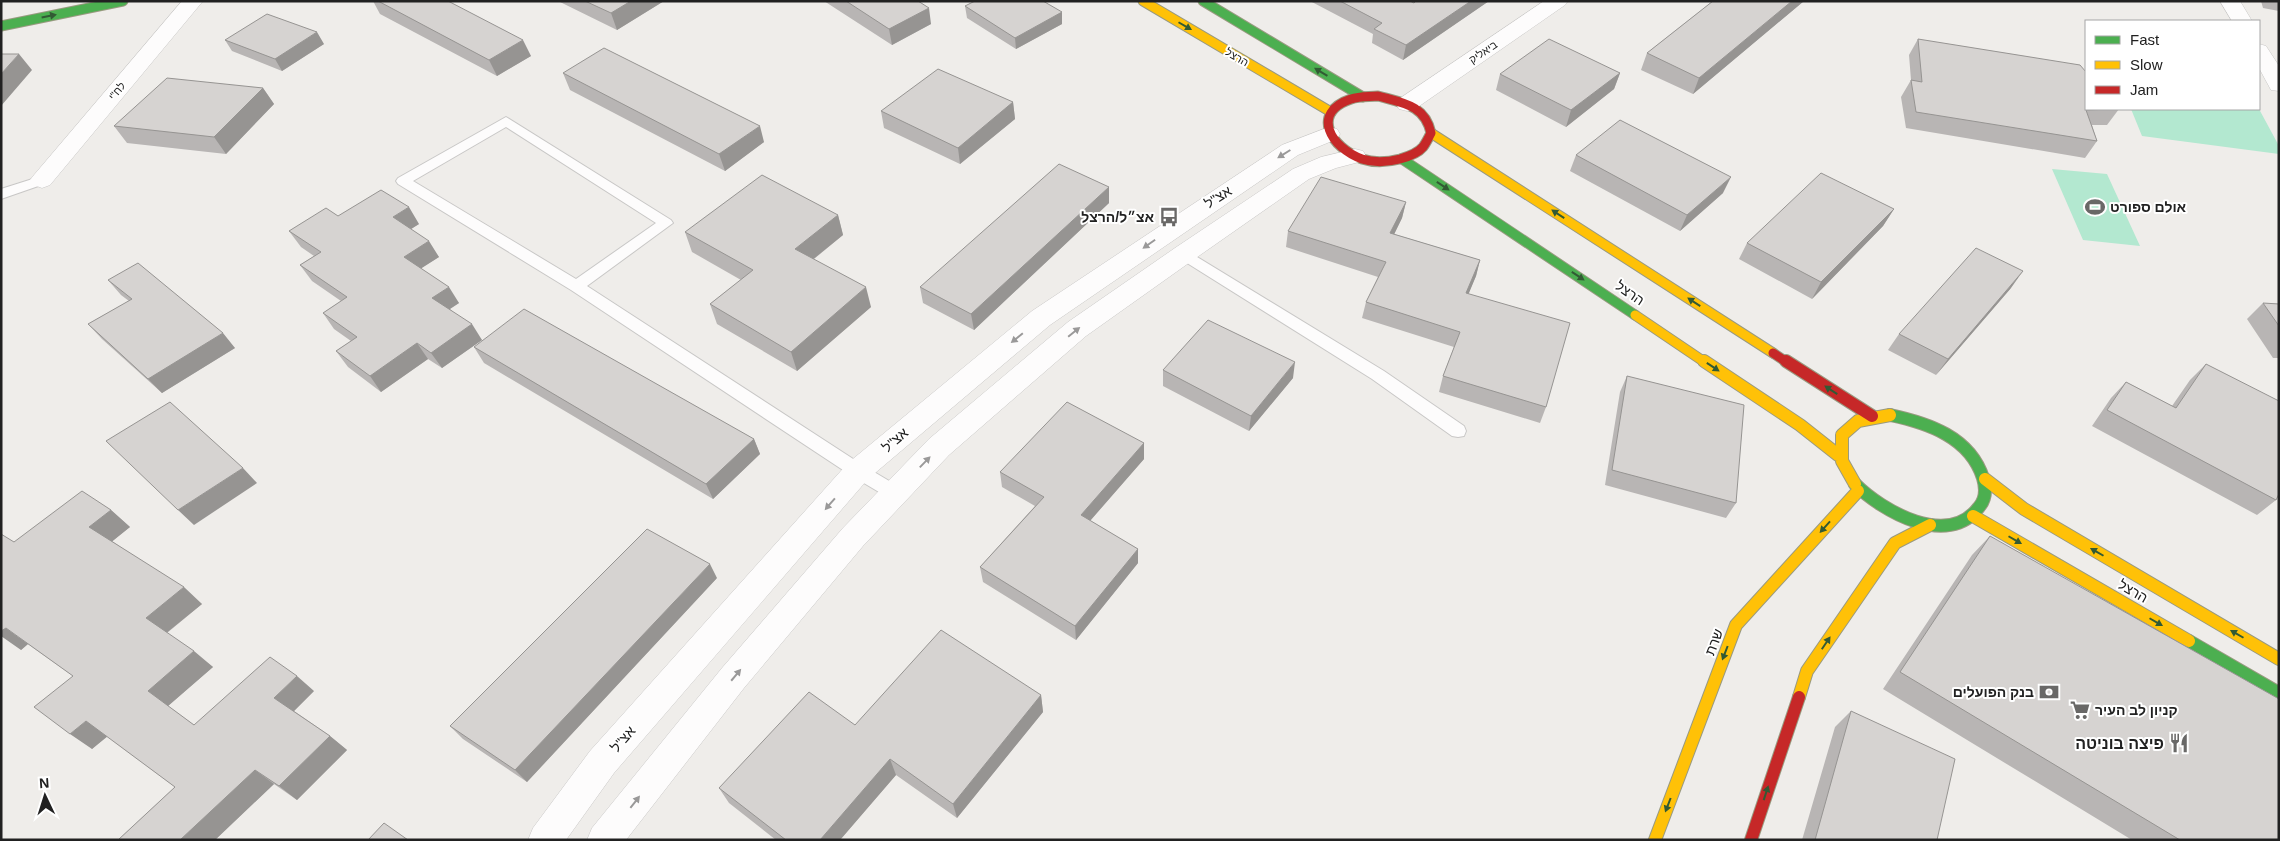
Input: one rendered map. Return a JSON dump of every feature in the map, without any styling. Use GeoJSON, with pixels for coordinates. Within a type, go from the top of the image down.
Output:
{"type":"FeatureCollection","features":[{"type":"Feature","properties":{"kind":"street"},"geometry":{"type":"LineString","coordinates":[[1,14],[67,1]]}},
{"type":"Feature","properties":{"kind":"street"},"geometry":{"type":"LineString","coordinates":[[1,26],[124,1]]}},
{"type":"Feature","properties":{"kind":"street","name":"לח\"י"},"geometry":{"type":"LineString","coordinates":[[42,180],[193,1]]}},
{"type":"Feature","properties":{"kind":"street","name":"הרצל"},"geometry":{"type":"LineString","coordinates":[[1143,1],[1330,123]]}},
{"type":"Feature","properties":{"kind":"street"},"geometry":{"type":"LineString","coordinates":[[1203,1],[1363,97]]}},
{"type":"Feature","properties":{"kind":"street","name":"ביאליק"},"geometry":{"type":"LineString","coordinates":[[1408,104],[1558,1]]}},
{"type":"Feature","properties":{"kind":"street"},"geometry":{"type":"LineString","coordinates":[[2230,1],[2241,20]]}},
{"type":"Feature","properties":{"kind":"street"},"geometry":{"type":"LineString","coordinates":[[2260,52],[2279,85]]}},
{"type":"Feature","properties":{"kind":"street"},"geometry":{"type":"LineString","coordinates":[[1363,97],[1386,98],[1408,104],[1425,117],[1431,133],[1429,141],[1423,149],[1402,159],[1379,161],[1355,156],[1334,143],[1330,123],[1344,102],[1363,97]]}},
{"type":"Feature","properties":{"kind":"street","name":"אצ\"ל"},"geometry":{"type":"LineString","coordinates":[[545,840],[602,762],[858,471],[960,384],[1042,318],[1191,215],[1330,123]]}},
{"type":"Feature","properties":{"kind":"street","name":"הרצל"},"geometry":{"type":"LineString","coordinates":[[1431,133],[1872,416]]}},
{"type":"Feature","properties":{"kind":"street","name":"אצ\"ל"},"geometry":{"type":"LineString","coordinates":[[604,840],[733,678],[853,536],[939,447],[1077,329],[1184,254],[1301,174],[1329,162],[1355,156]]}},
{"type":"Feature","properties":{"kind":"street","name":"הרצל"},"geometry":{"type":"LineString","coordinates":[[1402,159],[1800,425],[1838,455]]}},
{"type":"Feature","properties":{"kind":"street"},"geometry":{"type":"LineString","coordinates":[[1890,415],[1910,418],[1930,425],[1965,448],[1978,463],[1984,479],[1986,493],[1982,506],[1973,516],[1954,524],[1930,525],[1904,520],[1879,508],[1858,491],[1844,473],[1838,455],[1840,441],[1846,430],[1857,422],[1872,416],[1890,415]]}},
{"type":"Feature","properties":{"kind":"street","name":"הרצל"},"geometry":{"type":"LineString","coordinates":[[1984,479],[2024,509],[2279,659]]}},
{"type":"Feature","properties":{"kind":"street","name":"שרת"},"geometry":{"type":"LineString","coordinates":[[1655,840],[1736,624],[1858,491]]}},
{"type":"Feature","properties":{"kind":"street","name":"הרצל"},"geometry":{"type":"LineString","coordinates":[[1973,516],[2279,692]]}},
{"type":"Feature","properties":{"kind":"street"},"geometry":{"type":"LineString","coordinates":[[1751,840],[1807,672],[1895,543],[1930,525]]}},
{"type":"Feature","properties":{"kind":"lane"},"geometry":{"type":"LineString","coordinates":[[576,286],[666,223],[506,121],[403,182],[576,286],[858,471],[895,493]]}},
{"type":"Feature","properties":{"kind":"lane"},"geometry":{"type":"LineString","coordinates":[[1,194],[42,180]]}},
{"type":"Feature","properties":{"kind":"lane"},"geometry":{"type":"LineString","coordinates":[[1184,254],[1378,375],[1458,431]]}},
{"type":"Feature","properties":{"kind":"green space"},"geometry":{"type":"Polygon","coordinates":[[[2131,110],[2260,110],[2279,146],[2279,154],[2142,136],[2131,110]]]}},
{"type":"Feature","properties":{"kind":"green space","name":"אולם ספורט"},"geometry":{"type":"Polygon","coordinates":[[[2052,169],[2107,174],[2140,246],[2083,240],[2052,169]]]}},
{"type":"Feature","properties":{"kind":"building"},"geometry":{"type":"Polygon","coordinates":[[[378,1],[448,1],[523,40],[489,60],[378,1]]]}},
{"type":"Feature","properties":{"kind":"building"},"geometry":{"type":"Polygon","coordinates":[[[585,1],[631,1],[611,13],[585,1]]]}},
{"type":"Feature","properties":{"kind":"building"},"geometry":{"type":"Polygon","coordinates":[[[846,1],[918,1],[929,8],[889,29],[846,1]]]}},
{"type":"Feature","properties":{"kind":"building"},"geometry":{"type":"Polygon","coordinates":[[[975,1],[1043,1],[1062,12],[1015,38],[965,6],[975,1]]]}},
{"type":"Feature","properties":{"kind":"building"},"geometry":{"type":"Polygon","coordinates":[[[1340,1],[1410,1],[1414,3],[1416,1],[1471,1],[1406,45],[1374,29],[1382,23],[1340,1]]]}},
{"type":"Feature","properties":{"kind":"building"},"geometry":{"type":"Polygon","coordinates":[[[1713,1],[1792,1],[1699,78],[1647,53],[1713,1]]]}},
{"type":"Feature","properties":{"kind":"building"},"geometry":{"type":"Polygon","coordinates":[[[267,14],[317,32],[275,59],[225,40],[267,14]]]}},
{"type":"Feature","properties":{"kind":"building"},"geometry":{"type":"Polygon","coordinates":[[[1549,39],[1620,73],[1571,110],[1500,74],[1549,39]]]}},
{"type":"Feature","properties":{"kind":"building"},"geometry":{"type":"Polygon","coordinates":[[[1918,39],[2080,65],[2085,71],[2085,110],[2097,141],[1916,112],[1911,80],[1922,82],[1918,39]]]}},
{"type":"Feature","properties":{"kind":"building"},"geometry":{"type":"Polygon","coordinates":[[[604,48],[760,126],[719,154],[563,73],[604,48]]]}},
{"type":"Feature","properties":{"kind":"building"},"geometry":{"type":"Polygon","coordinates":[[[1,54],[19,54],[1,74],[1,54]]]}},
{"type":"Feature","properties":{"kind":"building"},"geometry":{"type":"Polygon","coordinates":[[[938,69],[1013,102],[958,148],[881,111],[938,69]]]}},
{"type":"Feature","properties":{"kind":"building"},"geometry":{"type":"Polygon","coordinates":[[[167,78],[263,88],[214,137],[114,126],[167,78]]]}},
{"type":"Feature","properties":{"kind":"building"},"geometry":{"type":"Polygon","coordinates":[[[1620,120],[1731,177],[1687,215],[1576,155],[1620,120]]]}},
{"type":"Feature","properties":{"kind":"building"},"geometry":{"type":"Polygon","coordinates":[[[1059,164],[1109,187],[971,314],[920,287],[1059,164]]]}},
{"type":"Feature","properties":{"kind":"building"},"geometry":{"type":"Polygon","coordinates":[[[1821,173],[1894,209],[1821,282],[1747,243],[1821,173]]]}},
{"type":"Feature","properties":{"kind":"building"},"geometry":{"type":"Polygon","coordinates":[[[762,175],[838,215],[795,249],[866,287],[791,352],[710,304],[753,270],[685,232],[762,175]]]}},
{"type":"Feature","properties":{"kind":"building"},"geometry":{"type":"Polygon","coordinates":[[[1321,177],[1406,202],[1390,233],[1480,260],[1466,293],[1570,323],[1546,407],[1443,376],[1460,332],[1366,302],[1386,262],[1288,231],[1321,177]]]}},
{"type":"Feature","properties":{"kind":"building"},"geometry":{"type":"Polygon","coordinates":[[[381,190],[409,207],[393,217],[429,241],[404,257],[449,287],[432,298],[472,324],[431,353],[417,343],[370,376],[336,351],[357,337],[323,313],[347,297],[300,265],[321,252],[289,231],[326,208],[338,216],[381,190]]]}},
{"type":"Feature","properties":{"kind":"building"},"geometry":{"type":"Polygon","coordinates":[[[1976,248],[2023,271],[1948,359],[1899,334],[1976,248]]]}},
{"type":"Feature","properties":{"kind":"building"},"geometry":{"type":"Polygon","coordinates":[[[138,263],[223,333],[148,379],[88,324],[132,299],[108,280],[138,263]]]}},
{"type":"Feature","properties":{"kind":"building"},"geometry":{"type":"Polygon","coordinates":[[[2263,303],[2279,304],[2279,326],[2263,303]]]}},
{"type":"Feature","properties":{"kind":"building"},"geometry":{"type":"Polygon","coordinates":[[[524,309],[754,439],[706,484],[474,347],[524,309]]]}},
{"type":"Feature","properties":{"kind":"building"},"geometry":{"type":"Polygon","coordinates":[[[1208,320],[1295,362],[1251,416],[1163,370],[1208,320]]]}},
{"type":"Feature","properties":{"kind":"building"},"geometry":{"type":"Polygon","coordinates":[[[2206,364],[2279,401],[2279,494],[2276,500],[2107,410],[2126,382],[2176,408],[2206,364]]]}},
{"type":"Feature","properties":{"kind":"building"},"geometry":{"type":"Polygon","coordinates":[[[1627,376],[1744,405],[1736,503],[1612,470],[1627,376]]]}},
{"type":"Feature","properties":{"kind":"building"},"geometry":{"type":"Polygon","coordinates":[[[170,402],[243,468],[178,510],[106,441],[170,402]]]}},
{"type":"Feature","properties":{"kind":"building"},"geometry":{"type":"Polygon","coordinates":[[[1067,402],[1144,443],[1081,515],[1138,549],[1075,626],[980,567],[1044,497],[1000,472],[1067,402]]]}},
{"type":"Feature","properties":{"kind":"building"},"geometry":{"type":"Polygon","coordinates":[[[82,491],[111,510],[89,527],[184,587],[146,618],[194,651],[148,691],[194,725],[270,657],[297,676],[274,698],[330,736],[279,786],[255,770],[180,840],[118,840],[175,787],[86,721],[70,734],[34,707],[73,676],[6,628],[1,631],[1,534],[14,542],[82,491]]]}},
{"type":"Feature","properties":{"kind":"building"},"geometry":{"type":"Polygon","coordinates":[[[647,529],[710,564],[515,770],[450,726],[647,529]]]}},
{"type":"Feature","properties":{"kind":"building","name":"קניון לב העיר"},"geometry":{"type":"Polygon","coordinates":[[[1990,536],[2279,699],[2279,840],[2180,840],[1900,672],[1990,536]]]}},
{"type":"Feature","properties":{"kind":"building"},"geometry":{"type":"Polygon","coordinates":[[[941,630],[1041,695],[953,804],[890,759],[820,840],[786,840],[719,788],[809,692],[855,725],[941,630]]]}},
{"type":"Feature","properties":{"kind":"building"},"geometry":{"type":"Polygon","coordinates":[[[1851,711],[1955,759],[1937,840],[1815,840],[1851,711]]]}},
{"type":"Feature","properties":{"kind":"building"},"geometry":{"type":"Polygon","coordinates":[[[384,823],[408,840],[368,840],[384,823]]]}},
{"type":"Feature","properties":{"kind":"traffic: fast"},"geometry":{"type":"LineString","coordinates":[[1,26],[123,1]]}},
{"type":"Feature","properties":{"kind":"traffic: fast"},"geometry":{"type":"LineString","coordinates":[[1203,1],[1363,97]]}},
{"type":"Feature","properties":{"kind":"traffic: fast"},"geometry":{"type":"LineString","coordinates":[[1402,159],[1635,315]]}},
{"type":"Feature","properties":{"kind":"traffic: fast"},"geometry":{"type":"LineString","coordinates":[[1855,484],[1866,495],[1896,514],[1913,521],[1931,525],[1948,525],[1964,520],[1977,510],[1981,504],[1985,493],[1985,486],[1979,467],[1972,454],[1948,435],[1934,428],[1919,422],[1890,415]]}},
{"type":"Feature","properties":{"kind":"traffic: fast"},"geometry":{"type":"LineString","coordinates":[[2189,641],[2279,693]]}},
{"type":"Feature","properties":{"kind":"traffic: slow"},"geometry":{"type":"LineString","coordinates":[[1143,1],[1331,112]]}},
{"type":"Feature","properties":{"kind":"traffic: slow"},"geometry":{"type":"LineString","coordinates":[[1431,133],[1773,353]]}},
{"type":"Feature","properties":{"kind":"traffic: slow"},"geometry":{"type":"LineString","coordinates":[[1635,315],[1800,425],[1838,455]]}},
{"type":"Feature","properties":{"kind":"traffic: slow"},"geometry":{"type":"LineString","coordinates":[[1855,484],[1842,461],[1840,449],[1842,435],[1858,421],[1890,415]]}},
{"type":"Feature","properties":{"kind":"traffic: slow"},"geometry":{"type":"LineString","coordinates":[[1985,479],[2024,509],[2279,659]]}},
{"type":"Feature","properties":{"kind":"traffic: slow"},"geometry":{"type":"LineString","coordinates":[[1655,840],[1736,625],[1858,491]]}},
{"type":"Feature","properties":{"kind":"traffic: slow"},"geometry":{"type":"LineString","coordinates":[[1973,516],[2189,641]]}},
{"type":"Feature","properties":{"kind":"traffic: slow"},"geometry":{"type":"LineString","coordinates":[[1799,697],[1807,671],[1895,543],[1930,525]]}},
{"type":"Feature","properties":{"kind":"traffic: jam"},"geometry":{"type":"LineString","coordinates":[[1378,96],[1411,106],[1428,119],[1431,133],[1423,147],[1407,157],[1386,162],[1363,160],[1340,148],[1334,141],[1328,127],[1329,120],[1336,108],[1354,98],[1378,96]]}},
{"type":"Feature","properties":{"kind":"traffic: jam"},"geometry":{"type":"LineString","coordinates":[[1773,353],[1872,416]]}},
{"type":"Feature","properties":{"kind":"traffic: jam"},"geometry":{"type":"LineString","coordinates":[[1751,840],[1799,697]]}},
{"type":"Feature","properties":{"kind":"place","name":"אולם ספורט"},"geometry":{"type":"Point","coordinates":[2095,207]}},
{"type":"Feature","properties":{"kind":"place","name":"אצ״ל/הרצל"},"geometry":{"type":"Point","coordinates":[1169,217]}},
{"type":"Feature","properties":{"kind":"place","name":"בנק הפועלים"},"geometry":{"type":"Point","coordinates":[2049,692]}},
{"type":"Feature","properties":{"kind":"place","name":"קניון לב העיר"},"geometry":{"type":"Point","coordinates":[2080,710]}},
{"type":"Feature","properties":{"kind":"place","name":"פיצה בוניטה"},"geometry":{"type":"Point","coordinates":[2179,743]}}]}
